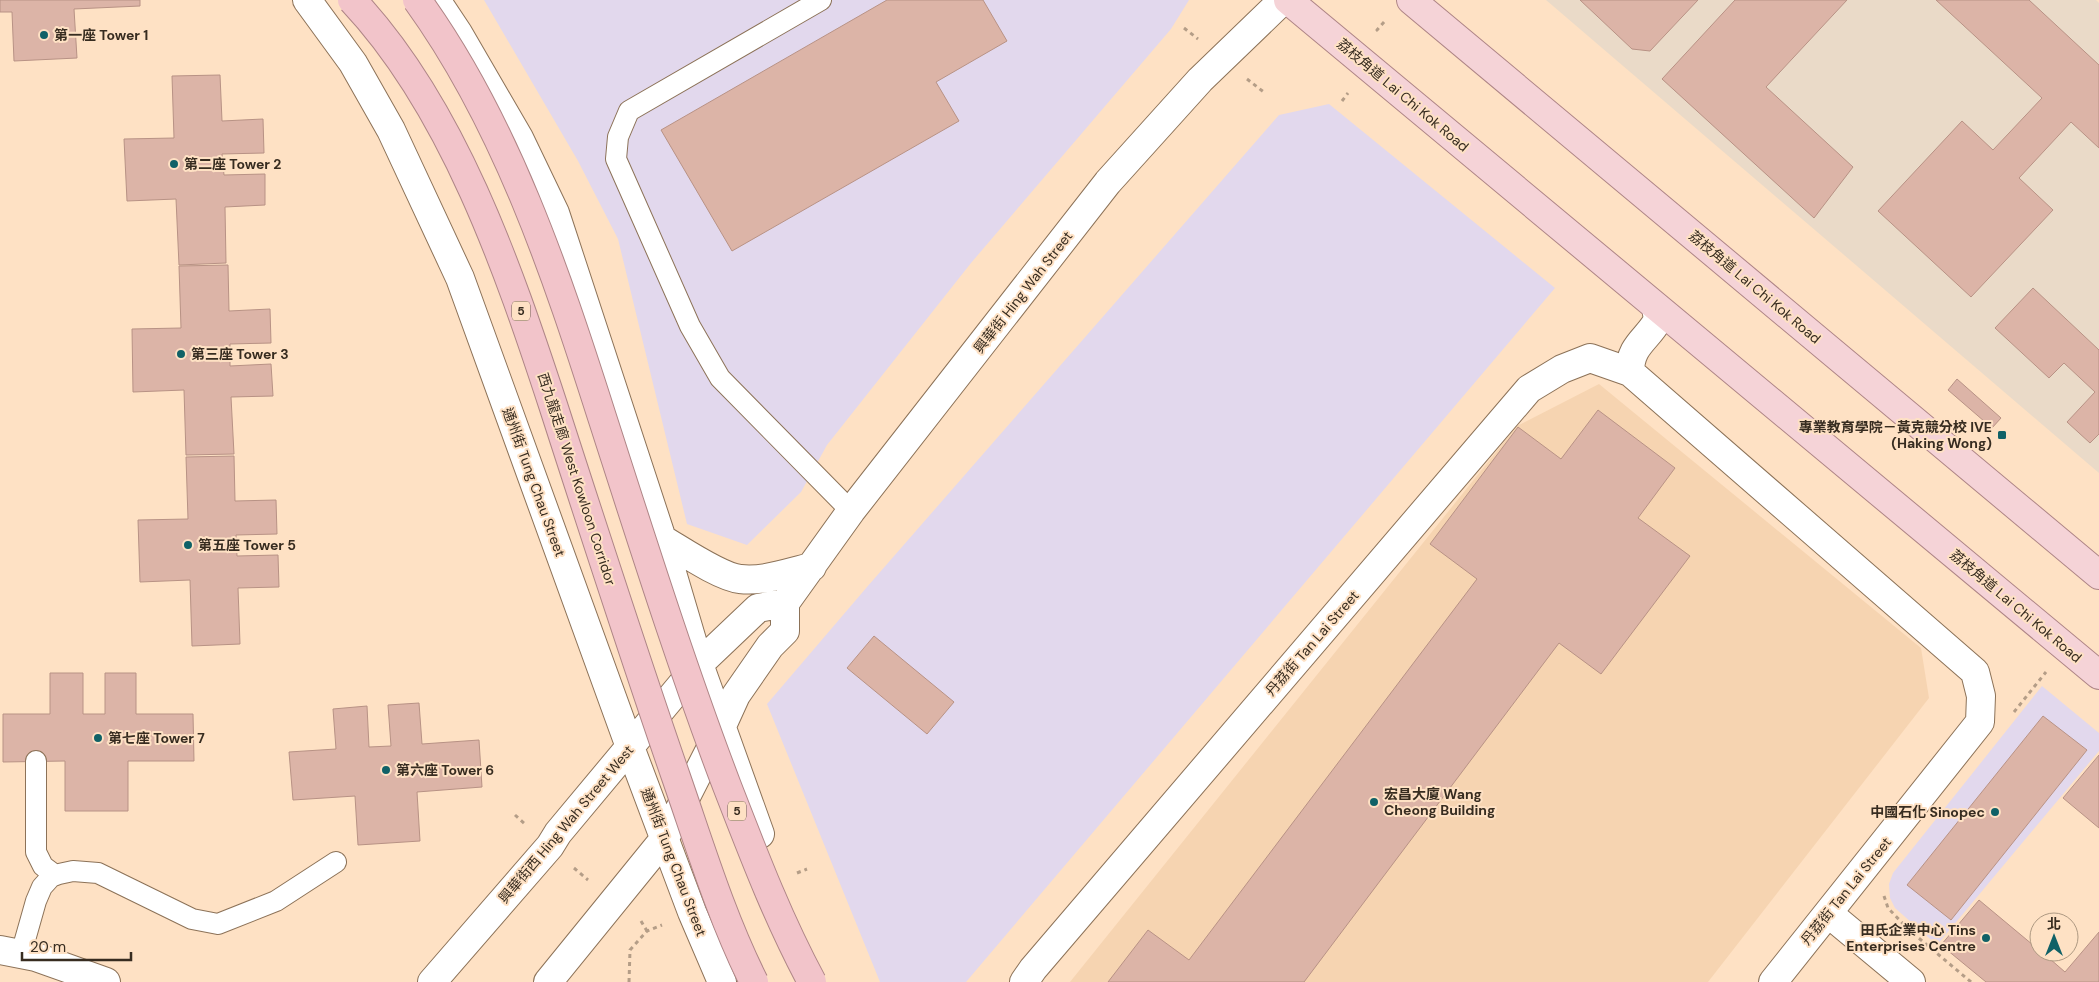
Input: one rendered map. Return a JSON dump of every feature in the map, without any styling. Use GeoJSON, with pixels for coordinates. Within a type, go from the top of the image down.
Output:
{"type":"FeatureCollection","features":[{"type":"Feature","properties":{"kind":"highway","name":"西九龍走廊 West Kowloon Corridor"},"geometry":{"type":"LineString","coordinates":[[352,0],[399,58],[441,126],[477,202],[508,275],[533,345],[632,650],[706,866],[725,918],[754,982]]}},
{"type":"Feature","properties":{"kind":"highway","name":"5"},"geometry":{"type":"LineString","coordinates":[[416,0],[441,34],[497,136],[526,203],[574,329],[672,636],[700,716],[775,908],[812,982]]}},
{"type":"Feature","properties":{"kind":"main road","name":"荔枝角道 Lai Chi Kok Road"},"geometry":{"type":"LineString","coordinates":[[1288,0],[2099,675]]}},
{"type":"Feature","properties":{"kind":"main road","name":"荔枝角道 Lai Chi Kok Road"},"geometry":{"type":"LineString","coordinates":[[1411,0],[2099,575]]}},
{"type":"Feature","properties":{"kind":"street","name":"通州街 Tung Chau Street"},"geometry":{"type":"LineString","coordinates":[[307,0],[353,63],[391,130],[460,278],[630,747],[700,932],[722,982]]}},
{"type":"Feature","properties":{"kind":"street"},"geometry":{"type":"LineString","coordinates":[[436,0],[458,33],[519,138],[554,213],[662,539],[699,664],[721,728],[778,879],[825,982]]}},
{"type":"Feature","properties":{"kind":"street","name":"興華街 Hing Wah Street"},"geometry":{"type":"LineString","coordinates":[[785,603],[851,512],[1108,182],[1200,80],[1283,0]]}},
{"type":"Feature","properties":{"kind":"street"},"geometry":{"type":"LineString","coordinates":[[1630,372],[1630,364],[1635,348],[1658,320],[1656,307]]}},
{"type":"Feature","properties":{"kind":"street","name":"丹荔街 Tan Lai Street"},"geometry":{"type":"LineString","coordinates":[[1024,982],[1033,969],[1529,389],[1562,369],[1590,358],[1630,372],[1975,672],[1982,696],[1980,722],[1773,982]]}},
{"type":"Feature","properties":{"kind":"street"},"geometry":{"type":"LineString","coordinates":[[662,539],[718,571],[738,579],[753,580],[772,577],[812,566]]}},
{"type":"Feature","properties":{"kind":"street"},"geometry":{"type":"LineString","coordinates":[[548,982],[665,838],[736,695],[770,646],[785,631],[785,603],[758,608],[699,664]]}},
{"type":"Feature","properties":{"kind":"street","name":"興華街西 Hing Wah Street West"},"geometry":{"type":"LineString","coordinates":[[432,982],[550,846],[558,833],[699,664]]}},
{"type":"Feature","properties":{"kind":"street"},"geometry":{"type":"LineString","coordinates":[[1828,913],[1911,982]]}},
{"type":"Feature","properties":{"kind":"street"},"geometry":{"type":"LineString","coordinates":[[11,952],[36,957],[106,982]]}},
{"type":"Feature","properties":{"kind":"lane"},"geometry":{"type":"LineString","coordinates":[[820,0],[629,111],[618,137],[616,159],[690,326],[720,378],[851,512]]}},
{"type":"Feature","properties":{"kind":"lane"},"geometry":{"type":"LineString","coordinates":[[36,761],[36,852],[43,866],[55,875]]}},
{"type":"Feature","properties":{"kind":"lane"},"geometry":{"type":"LineString","coordinates":[[11,952],[42,887],[55,875],[73,871],[98,873],[192,919],[218,924],[276,900],[336,862]]}},
{"type":"Feature","properties":{"kind":"path"},"geometry":{"type":"LineString","coordinates":[[2009,717],[2046,672]]}},
{"type":"Feature","properties":{"kind":"path"},"geometry":{"type":"LineString","coordinates":[[515,815],[588,880],[601,867],[623,890],[647,931],[630,950],[629,982]]}},
{"type":"Feature","properties":{"kind":"path"},"geometry":{"type":"LineString","coordinates":[[1883,893],[1888,908],[1908,929],[1971,982]]}},
{"type":"Feature","properties":{"kind":"shaded area"},"geometry":{"type":"Polygon","coordinates":[[[484,0],[1189,0],[1171,29],[971,263],[827,445],[801,492],[747,545],[687,524],[618,239],[578,161],[484,0]]]}},
{"type":"Feature","properties":{"kind":"shaded area"},"geometry":{"type":"Polygon","coordinates":[[[1546,0],[2096,0],[2099,3],[2099,473],[1546,0]]]}},
{"type":"Feature","properties":{"kind":"shaded area"},"geometry":{"type":"Polygon","coordinates":[[[1329,104],[1555,288],[966,982],[880,982],[767,704],[1279,115],[1329,104]]]}},
{"type":"Feature","properties":{"kind":"shaded area"},"geometry":{"type":"Polygon","coordinates":[[[1599,384],[1921,648],[1929,698],[1708,982],[1070,982],[1517,426],[1599,384]]]}},
{"type":"Feature","properties":{"kind":"shaded area","name":"中國石化 Sinopec"},"geometry":{"type":"Polygon","coordinates":[[[2042,686],[2099,733],[2099,751],[1937,945],[1895,908],[1890,898],[1889,884],[1893,873],[2042,686]]]}},
{"type":"Feature","properties":{"kind":"building","name":"第一座 Tower 1"},"geometry":{"type":"Polygon","coordinates":[[[0,0],[140,0],[140,6],[74,9],[77,58],[14,61],[12,12],[0,12],[0,0]]]}},
{"type":"Feature","properties":{"kind":"building"},"geometry":{"type":"Polygon","coordinates":[[[887,0],[983,0],[1007,41],[936,82],[959,121],[732,251],[661,130],[887,0]]]}},
{"type":"Feature","properties":{"kind":"building"},"geometry":{"type":"Polygon","coordinates":[[[1580,0],[1698,0],[1650,51],[1632,49],[1580,0]]]}},
{"type":"Feature","properties":{"kind":"building"},"geometry":{"type":"Polygon","coordinates":[[[1735,0],[1847,0],[1766,87],[1853,167],[1814,218],[1662,79],[1735,0]]]}},
{"type":"Feature","properties":{"kind":"building"},"geometry":{"type":"Polygon","coordinates":[[[1936,0],[2029,0],[2099,65],[2099,148],[2071,122],[2019,178],[2053,210],[1971,297],[1878,211],[1962,121],[1993,150],[2042,98],[1936,0]]]}},
{"type":"Feature","properties":{"kind":"building","name":"第二座 Tower 2"},"geometry":{"type":"Polygon","coordinates":[[[220,75],[222,121],[263,119],[264,153],[222,154],[224,175],[265,174],[265,205],[225,207],[226,263],[179,265],[176,199],[127,201],[124,139],[174,138],[172,76],[220,75]]]}},
{"type":"Feature","properties":{"kind":"building","name":"第三座 Tower 3"},"geometry":{"type":"Polygon","coordinates":[[[228,265],[229,311],[270,309],[271,343],[230,344],[230,366],[271,364],[273,396],[231,397],[234,454],[186,455],[184,390],[133,392],[132,329],[181,328],[179,266],[228,265]]]}},
{"type":"Feature","properties":{"kind":"building"},"geometry":{"type":"Polygon","coordinates":[[[2033,288],[2099,350],[2099,434],[2090,443],[2067,422],[2095,392],[2064,363],[2049,378],[1995,328],[2033,288]]]}},
{"type":"Feature","properties":{"kind":"building"},"geometry":{"type":"Polygon","coordinates":[[[1957,379],[2001,418],[1992,428],[1948,390],[1957,379]]]}},
{"type":"Feature","properties":{"kind":"building","name":"宏昌大廈 Wang Cheong Building"},"geometry":{"type":"Polygon","coordinates":[[[1598,410],[1675,468],[1638,518],[1690,556],[1601,674],[1559,643],[1304,982],[1108,982],[1148,930],[1189,960],[1477,579],[1430,544],[1518,427],[1561,459],[1598,410]]]}},
{"type":"Feature","properties":{"kind":"building","name":"第五座 Tower 5"},"geometry":{"type":"Polygon","coordinates":[[[234,456],[235,501],[276,500],[277,534],[236,535],[237,556],[278,555],[279,587],[238,588],[240,644],[192,646],[190,580],[140,582],[138,520],[188,519],[186,457],[234,456]]]}},
{"type":"Feature","properties":{"kind":"building"},"geometry":{"type":"Polygon","coordinates":[[[874,636],[954,702],[927,734],[847,668],[874,636]]]}},
{"type":"Feature","properties":{"kind":"building","name":"第七座 Tower 7"},"geometry":{"type":"Polygon","coordinates":[[[50,673],[83,673],[83,714],[105,714],[105,673],[136,673],[136,714],[193,714],[194,761],[128,761],[128,811],[65,811],[65,761],[3,762],[3,714],[50,714],[50,673]]]}},
{"type":"Feature","properties":{"kind":"building","name":"第六座 Tower 6"},"geometry":{"type":"Polygon","coordinates":[[[419,703],[422,744],[479,740],[482,787],[417,792],[420,841],[358,845],[355,796],[293,800],[289,752],[336,749],[333,709],[367,706],[369,747],[391,746],[388,705],[419,703]]]}},
{"type":"Feature","properties":{"kind":"building"},"geometry":{"type":"Polygon","coordinates":[[[2043,716],[2087,750],[1951,920],[1907,885],[2043,716]]]}},
{"type":"Feature","properties":{"kind":"building"},"geometry":{"type":"Polygon","coordinates":[[[2099,755],[2099,828],[2063,798],[2099,755]]]}},
{"type":"Feature","properties":{"kind":"building","name":"田氏企業中心 Tins Enterprises Centre"},"geometry":{"type":"Polygon","coordinates":[[[1979,900],[2029,942],[2029,962],[2054,962],[2065,972],[2074,962],[2079,962],[2079,956],[2099,932],[2099,982],[1986,982],[1941,945],[1979,900]]]}},
{"type":"Feature","properties":{"kind":"place","name":"第一座 Tower 1"},"geometry":{"type":"Point","coordinates":[44,35]}},
{"type":"Feature","properties":{"kind":"place","name":"第二座 Tower 2"},"geometry":{"type":"Point","coordinates":[174,164]}},
{"type":"Feature","properties":{"kind":"place","name":"第三座 Tower 3"},"geometry":{"type":"Point","coordinates":[181,354]}},
{"type":"Feature","properties":{"kind":"place","name":"專業教育學院－黃克競分校 IVE (Haking Wong)"},"geometry":{"type":"Point","coordinates":[2002,435]}},
{"type":"Feature","properties":{"kind":"place","name":"第五座 Tower 5"},"geometry":{"type":"Point","coordinates":[188,545]}},
{"type":"Feature","properties":{"kind":"place","name":"第七座 Tower 7"},"geometry":{"type":"Point","coordinates":[98,738]}},
{"type":"Feature","properties":{"kind":"place","name":"第六座 Tower 6"},"geometry":{"type":"Point","coordinates":[386,770]}},
{"type":"Feature","properties":{"kind":"place","name":"宏昌大廈 Wang Cheong Building"},"geometry":{"type":"Point","coordinates":[1374,802]}},
{"type":"Feature","properties":{"kind":"place","name":"中國石化 Sinopec"},"geometry":{"type":"Point","coordinates":[1995,812]}},
{"type":"Feature","properties":{"kind":"place","name":"田氏企業中心 Tins Enterprises Centre"},"geometry":{"type":"Point","coordinates":[1986,938]}}]}
